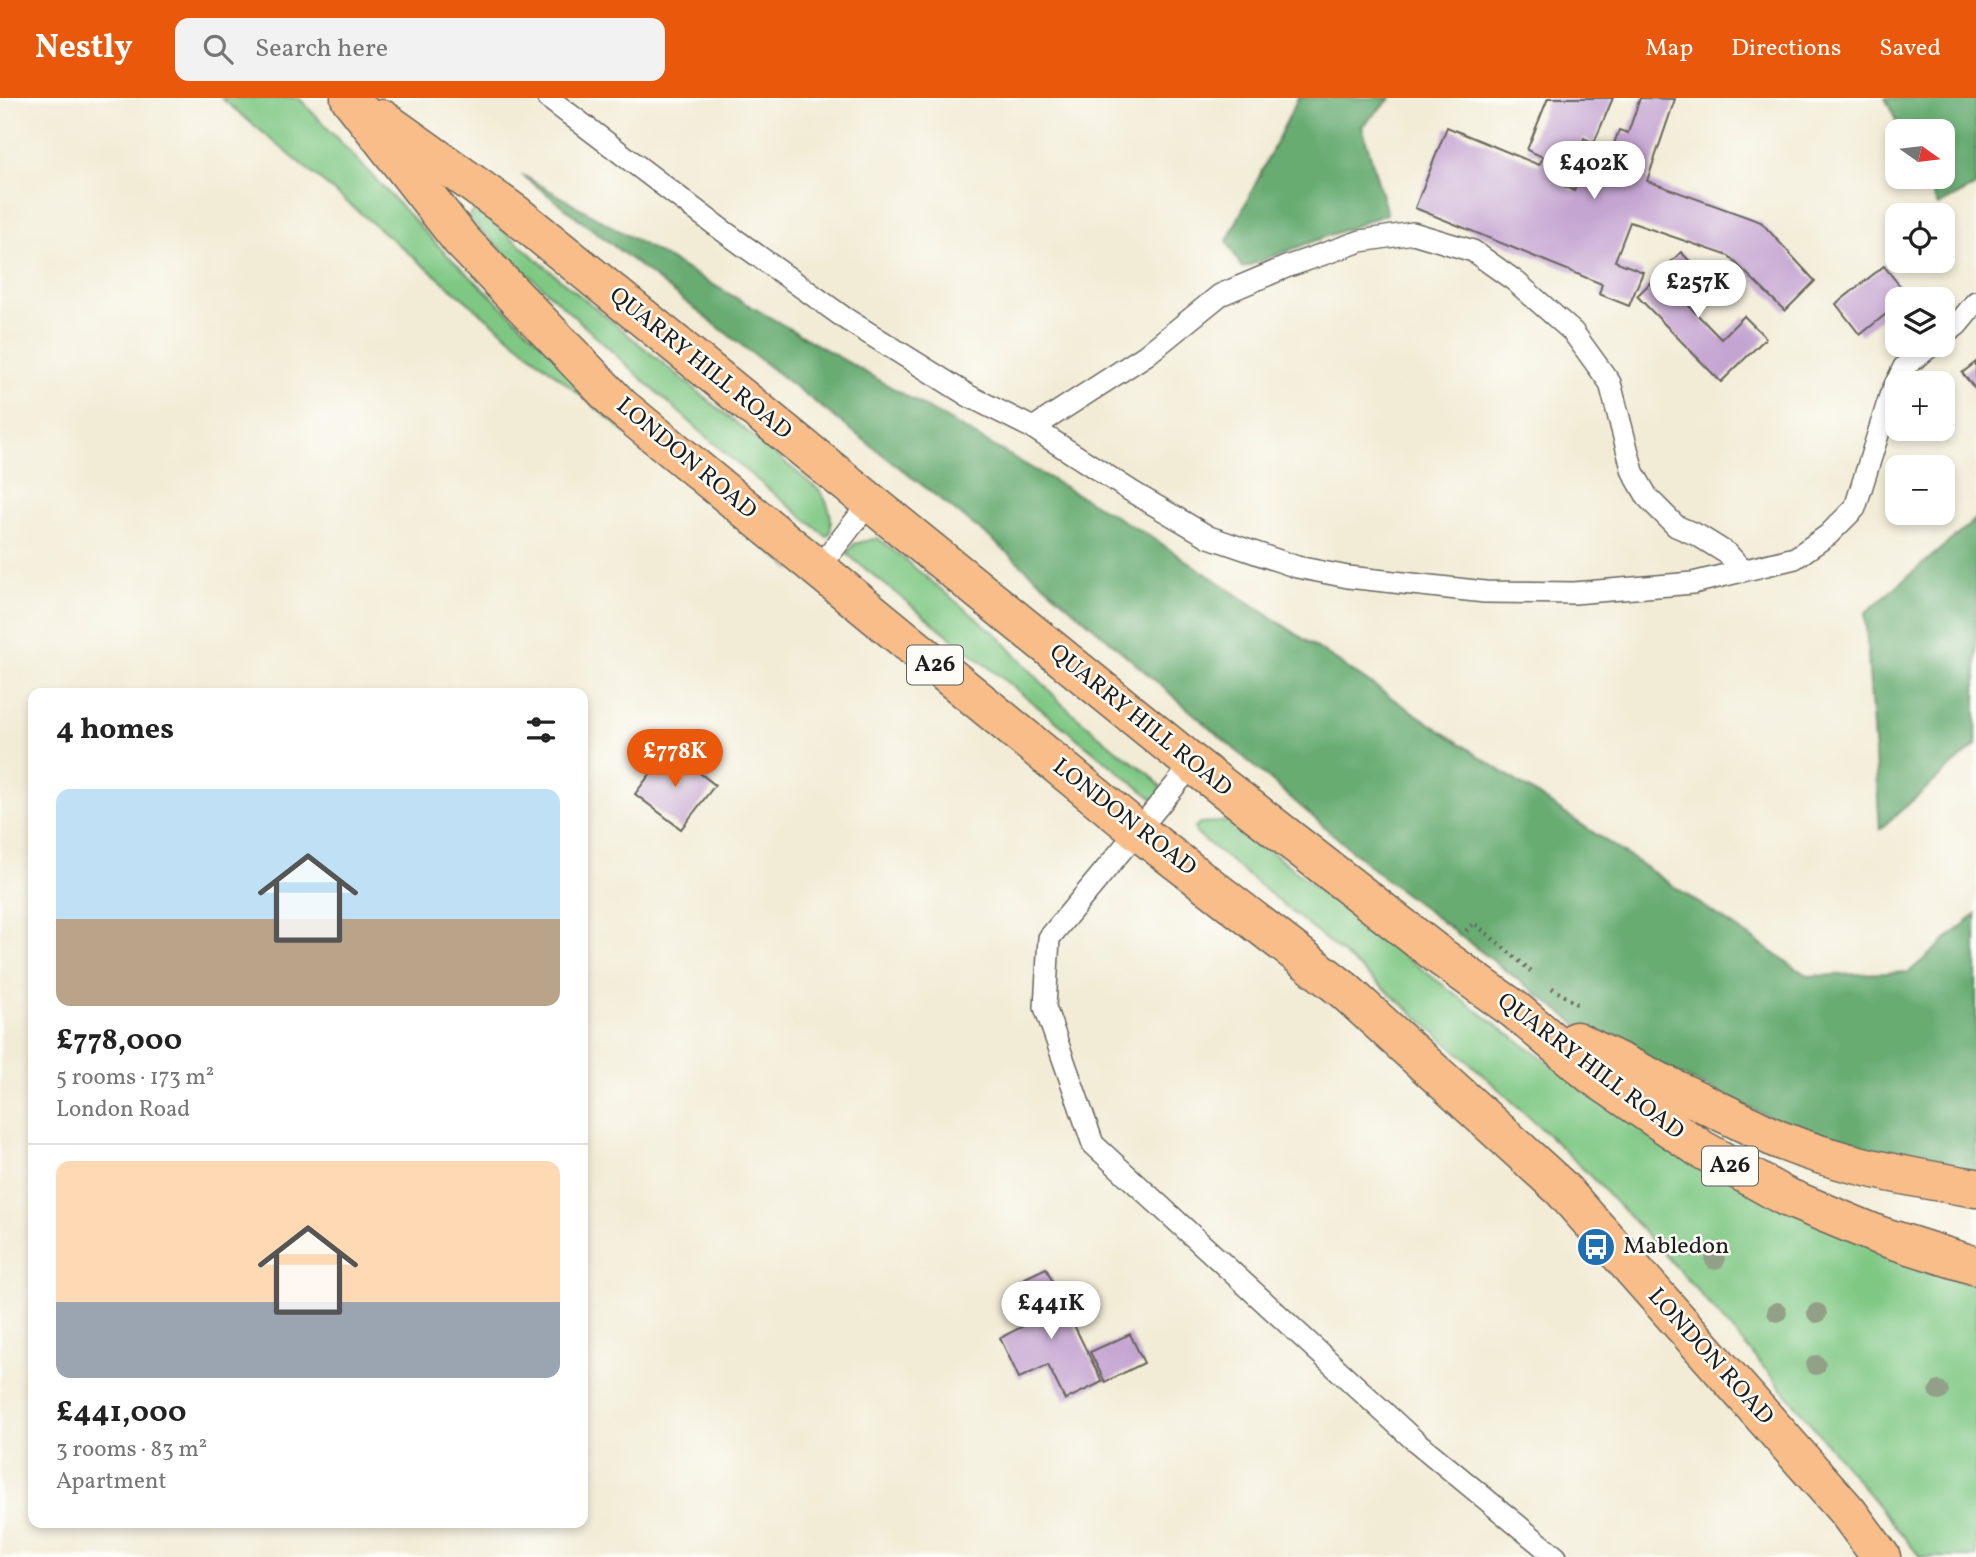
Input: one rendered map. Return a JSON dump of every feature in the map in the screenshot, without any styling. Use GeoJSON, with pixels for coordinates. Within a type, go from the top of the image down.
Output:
{"type":"FeatureCollection","features":[{"type":"Feature","properties":{"kind":"highway","name":"QUARRY HILL ROAD"},"geometry":{"type":"LineString","coordinates":[[351,98],[514,213],[1193,764],[1431,949],[1515,1010],[1592,1075],[1701,1149],[1784,1196],[1878,1235],[1976,1266]]}},
{"type":"Feature","properties":{"kind":"highway","name":"LONDON ROAD"},"geometry":{"type":"LineString","coordinates":[[351,98],[461,240],[620,406],[1138,831],[1344,990],[1562,1189],[1847,1511],[1881,1557]]}},
{"type":"Feature","properties":{"kind":"highway"},"geometry":{"type":"LineString","coordinates":[[1515,1010],[1810,1153],[1900,1176],[1976,1188]]}},
{"type":"Feature","properties":{"kind":"lane"},"geometry":{"type":"LineString","coordinates":[[548,98],[722,230],[846,319],[969,396],[1033,428],[1209,537],[1297,568],[1348,577],[1485,592],[1561,593],[1693,583],[1795,558],[1828,535],[1855,508],[1890,396],[1904,367],[1917,357]]}},
{"type":"Feature","properties":{"kind":"lane"},"geometry":{"type":"LineString","coordinates":[[1033,428],[1146,355],[1220,295],[1286,267],[1361,241],[1413,233],[1473,251],[1515,281],[1573,332],[1610,383],[1633,472],[1648,498],[1676,526],[1728,554],[1743,571]]}},
{"type":"Feature","properties":{"kind":"lane"},"geometry":{"type":"LineString","coordinates":[[1955,327],[1976,302]]}},
{"type":"Feature","properties":{"kind":"lane"},"geometry":{"type":"LineString","coordinates":[[818,569],[870,502]]}},
{"type":"Feature","properties":{"kind":"lane"},"geometry":{"type":"LineString","coordinates":[[1193,764],[1049,938],[1045,1007],[1094,1144],[1413,1439],[1556,1557]]}},
{"type":"Feature","properties":{"kind":"green space"},"geometry":{"type":"Polygon","coordinates":[[[221,98],[299,98],[443,251],[616,412],[792,570],[221,98]]]}},
{"type":"Feature","properties":{"kind":"green space"},"geometry":{"type":"Polygon","coordinates":[[[1298,98],[1391,98],[1362,126],[1387,214],[1242,268],[1227,241],[1298,98]]]}},
{"type":"Feature","properties":{"kind":"green space"},"geometry":{"type":"Polygon","coordinates":[[[1885,98],[1976,98],[1976,186],[1944,203],[1937,203],[1930,189],[1955,189],[1955,119],[1895,119],[1885,98]]]}},
{"type":"Feature","properties":{"kind":"green space"},"geometry":{"type":"Polygon","coordinates":[[[521,174],[1148,535],[1808,976],[1909,972],[1976,914],[1976,1172],[1829,1145],[1583,1029],[1379,874],[989,537],[521,174]]]}},
{"type":"Feature","properties":{"kind":"green space"},"geometry":{"type":"Polygon","coordinates":[[[477,208],[562,281],[820,491],[830,512],[830,535],[826,536],[734,461],[467,218],[477,208]]]}},
{"type":"Feature","properties":{"kind":"green space"},"geometry":{"type":"Polygon","coordinates":[[[1976,519],[1976,745],[1880,829],[1865,613],[1976,519]]]}},
{"type":"Feature","properties":{"kind":"green space"},"geometry":{"type":"Polygon","coordinates":[[[878,538],[997,635],[1062,704],[1115,749],[1151,775],[1161,787],[1163,807],[847,554],[854,544],[878,538]]]}},
{"type":"Feature","properties":{"kind":"green space"},"geometry":{"type":"Polygon","coordinates":[[[1233,821],[1371,931],[1510,1035],[1654,1136],[1976,1282],[1976,1557],[1920,1557],[1708,1303],[1619,1205],[1572,1158],[1434,1032],[1196,833],[1195,827],[1200,823],[1233,821]]]}},
{"type":"Feature","properties":{"kind":"building"},"geometry":{"type":"Polygon","coordinates":[[[1548,98],[1613,98],[1594,143],[1584,138],[1564,186],[1574,191],[1588,157],[1606,165],[1619,130],[1628,133],[1640,98],[1675,99],[1647,181],[1761,222],[1815,281],[1785,311],[1729,256],[1630,222],[1615,261],[1643,272],[1629,306],[1599,294],[1602,284],[1415,208],[1447,127],[1539,165],[1543,157],[1527,150],[1548,98]]]}},
{"type":"Feature","properties":{"kind":"building"},"geometry":{"type":"Polygon","coordinates":[[[1681,252],[1706,278],[1683,300],[1721,339],[1744,316],[1766,338],[1721,382],[1637,296],[1681,252]]]}},
{"type":"Feature","properties":{"kind":"building"},"geometry":{"type":"Polygon","coordinates":[[[1884,266],[1885,273],[1890,273],[1901,287],[1885,287],[1885,315],[1860,335],[1836,304],[1884,266]]]}},
{"type":"Feature","properties":{"kind":"building"},"geometry":{"type":"Polygon","coordinates":[[[1976,362],[1976,390],[1962,373],[1976,362]]]}},
{"type":"Feature","properties":{"kind":"building"},"geometry":{"type":"Polygon","coordinates":[[[669,749],[715,785],[681,829],[635,794],[669,749]]]}},
{"type":"Feature","properties":{"kind":"building"},"geometry":{"type":"Polygon","coordinates":[[[1046,1268],[1102,1382],[1065,1400],[1048,1365],[1019,1378],[1000,1338],[1039,1318],[1021,1280],[1046,1268]]]}},
{"type":"Feature","properties":{"kind":"building"},"geometry":{"type":"Polygon","coordinates":[[[1130,1334],[1144,1363],[1105,1382],[1090,1352],[1130,1334]]]}},
{"type":"Feature","properties":{"kind":"place","name":"Mabledon"},"geometry":{"type":"Point","coordinates":[1596,1247]}}]}
